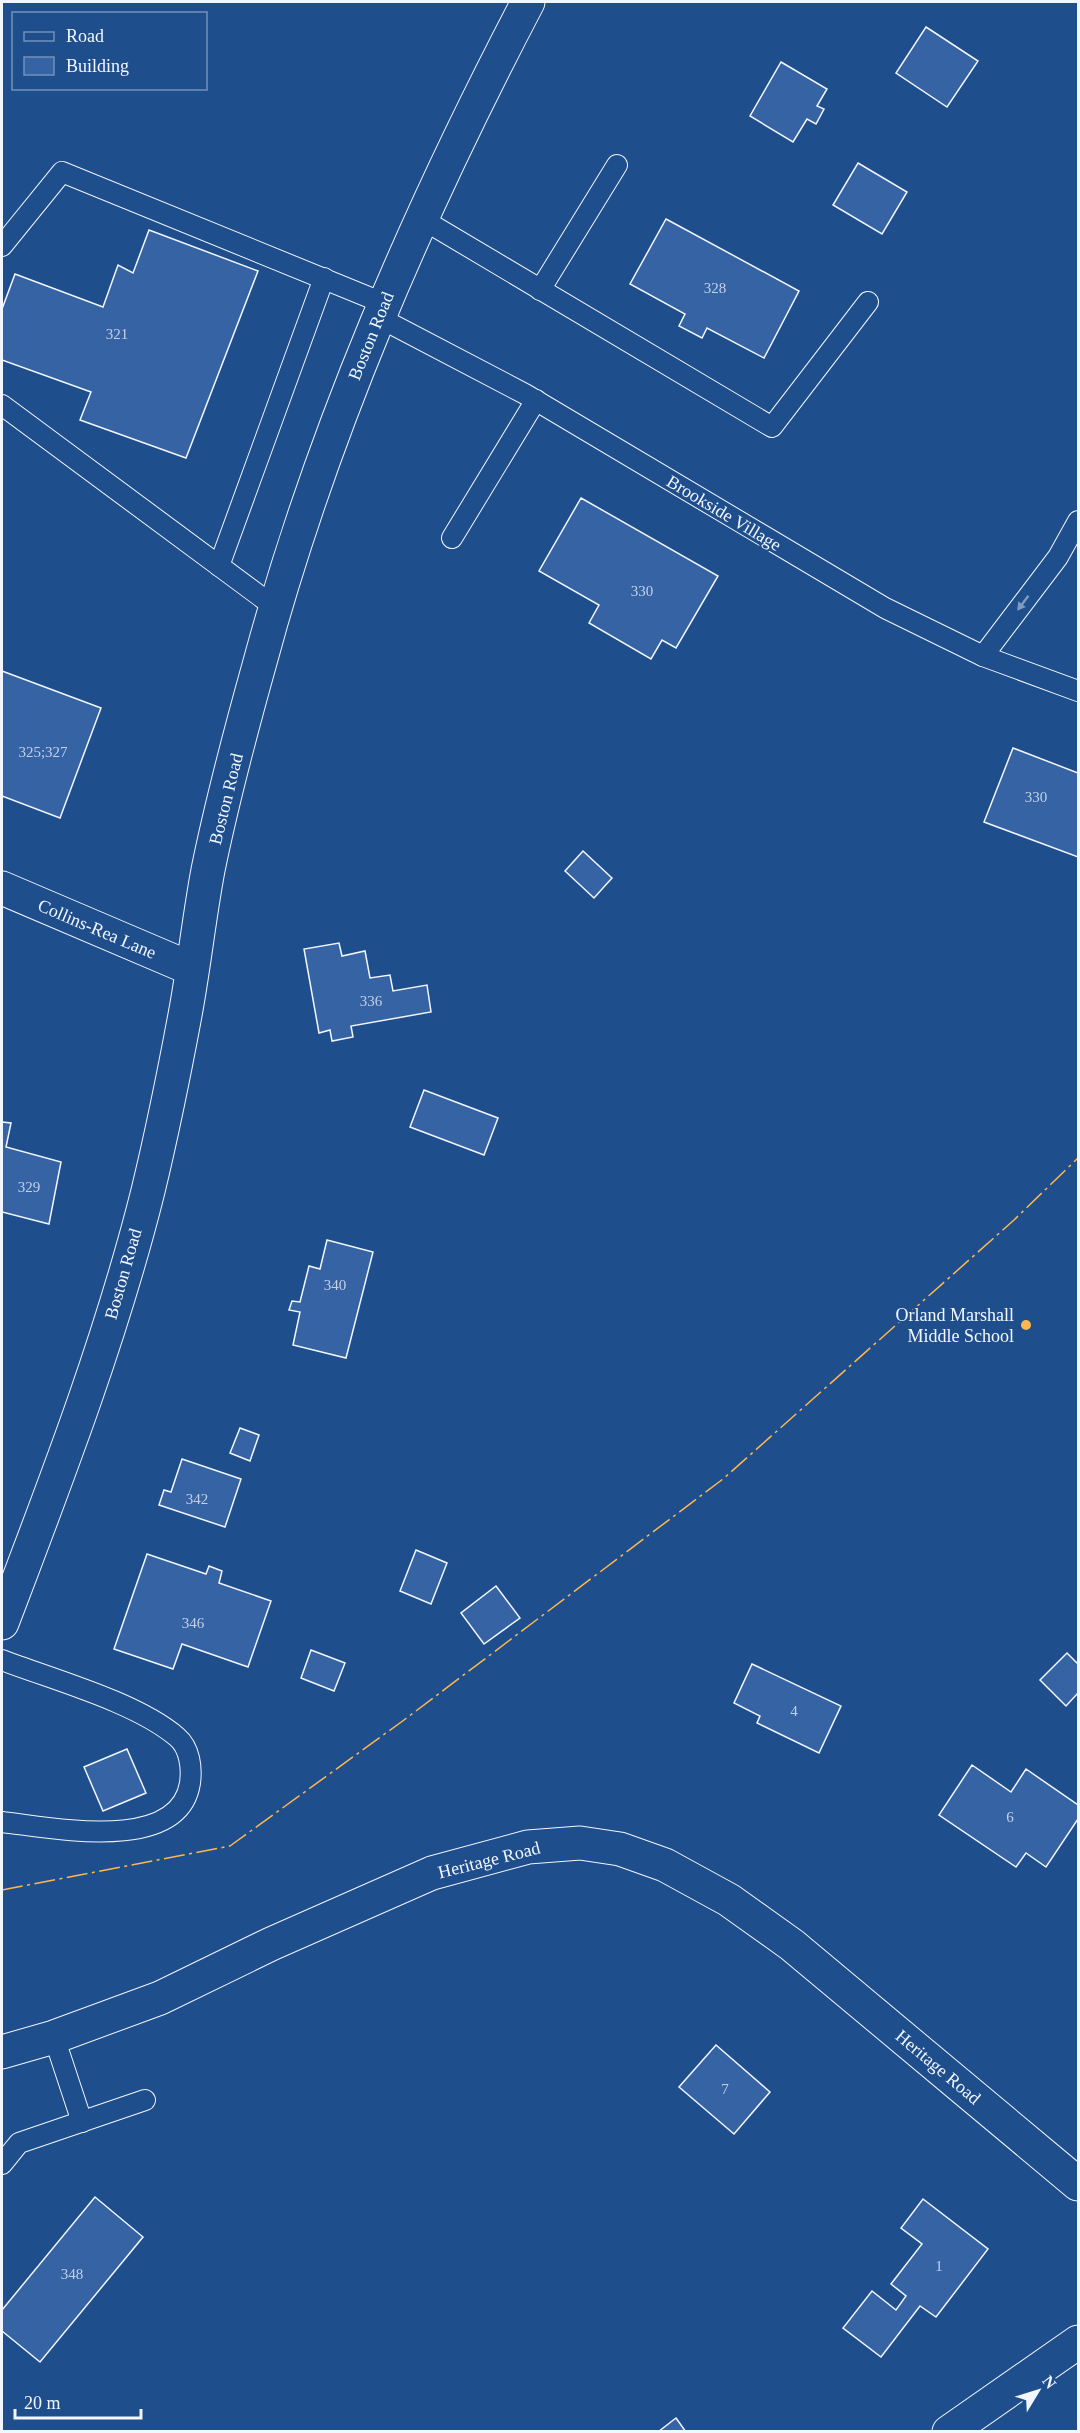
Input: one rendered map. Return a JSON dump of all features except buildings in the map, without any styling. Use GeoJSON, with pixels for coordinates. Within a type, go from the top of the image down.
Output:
{"type":"FeatureCollection","features":[{"type":"Feature","properties":{"kind":"main road","name":"Boston Road"},"geometry":{"type":"LineString","coordinates":[[2,1623],[65,1458],[135,1235],[155,1158],[209,868],[260,659],[318,472],[381,310],[484,86],[528,2]]}},
{"type":"Feature","properties":{"kind":"main road","name":"Collins-Rea Lane"},"geometry":{"type":"LineString","coordinates":[[2,888],[192,969]]}},
{"type":"Feature","properties":{"kind":"main road","name":"Heritage Road"},"geometry":{"type":"LineString","coordinates":[[2,2052],[54,2037],[160,1998],[271,1944],[432,1873],[528,1847],[580,1843],[620,1848],[665,1865],[729,1900],[792,1946],[1078,2184]]}},
{"type":"Feature","properties":{"kind":"main road"},"geometry":{"type":"LineString","coordinates":[[949,2432],[1078,2342]]}},
{"type":"Feature","properties":{"kind":"lane"},"geometry":{"type":"LineString","coordinates":[[540,290],[617,165]]}},
{"type":"Feature","properties":{"kind":"lane","name":"Brookside Village"},"geometry":{"type":"LineString","coordinates":[[2,246],[62,172],[324,278],[536,400],[885,608],[983,656],[1078,691]]}},
{"type":"Feature","properties":{"kind":"lane"},"geometry":{"type":"LineString","coordinates":[[422,219],[772,427],[868,302]]}},
{"type":"Feature","properties":{"kind":"lane"},"geometry":{"type":"LineString","coordinates":[[219,566],[324,278]]}},
{"type":"Feature","properties":{"kind":"lane"},"geometry":{"type":"LineString","coordinates":[[452,538],[536,400]]}},
{"type":"Feature","properties":{"kind":"lane"},"geometry":{"type":"LineString","coordinates":[[2,405],[276,608]]}},
{"type":"Feature","properties":{"kind":"lane"},"geometry":{"type":"LineString","coordinates":[[983,656],[1059,556],[1078,521]]}},
{"type":"Feature","properties":{"kind":"lane"},"geometry":{"type":"LineString","coordinates":[[2,1660],[144,1713],[180,1739],[192,1766],[188,1796],[167,1817],[135,1830],[93,1832],[2,1822]]}},
{"type":"Feature","properties":{"kind":"lane"},"geometry":{"type":"LineString","coordinates":[[54,2037],[82,2121]]}},
{"type":"Feature","properties":{"kind":"lane"},"geometry":{"type":"LineString","coordinates":[[2,2164],[20,2143],[145,2100]]}},
{"type":"Feature","properties":{"kind":"power"},"geometry":{"type":"LineString","coordinates":[[2,1890],[230,1846],[404,1720],[723,1479],[1014,1220],[1078,1158]]}},
{"type":"Feature","properties":{"kind":"place","name":"Orland Marshall Middle School"},"geometry":{"type":"Point","coordinates":[1026,1325]}}]}
